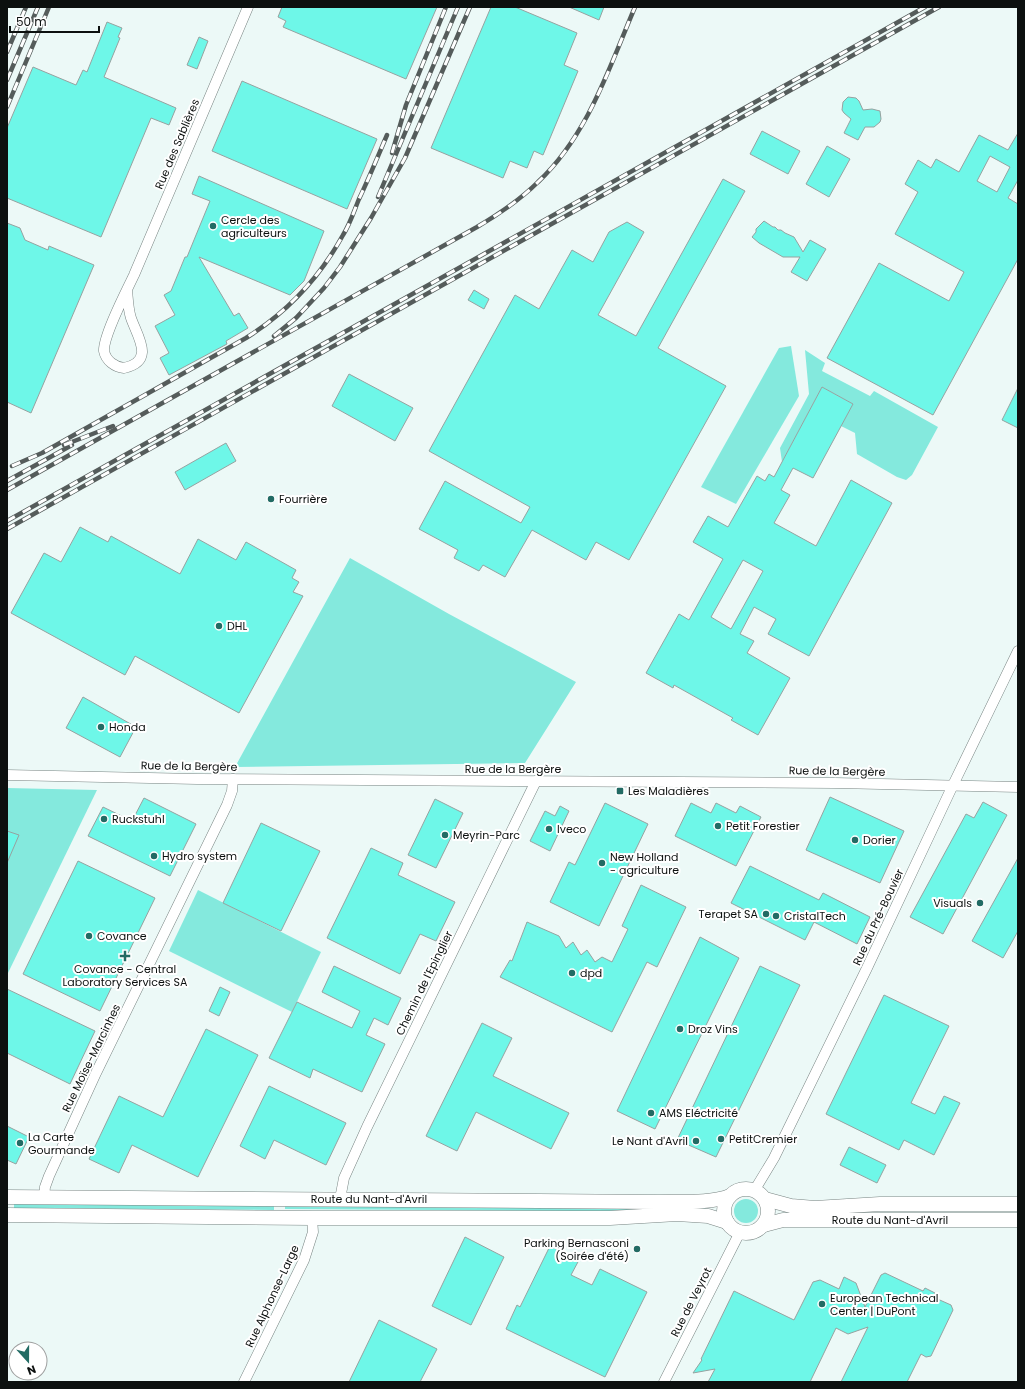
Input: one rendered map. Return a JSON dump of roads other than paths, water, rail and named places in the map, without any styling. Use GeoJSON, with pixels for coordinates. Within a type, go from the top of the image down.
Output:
{"type":"FeatureCollection","features":[{"type":"Feature","properties":{"kind":"main road"},"geometry":{"type":"LineString","coordinates":[[744,1189],[760,1195],[768,1208],[767,1219],[764,1224],[758,1230],[752,1232],[740,1232],[734,1230],[727,1222],[724,1210],[730,1196],[744,1189]]}},
{"type":"Feature","properties":{"kind":"main road","name":"Route du Nant-d'Avril"},"geometry":{"type":"LineString","coordinates":[[760,1195],[790,1206],[815,1208],[880,1204],[1018,1204]]}},
{"type":"Feature","properties":{"kind":"main road","name":"Route du Nant-d'Avril"},"geometry":{"type":"LineString","coordinates":[[7,1197],[664,1202],[709,1201],[720,1200],[730,1196]]}},
{"type":"Feature","properties":{"kind":"main road","name":"Route du Nant-d'Avril"},"geometry":{"type":"LineString","coordinates":[[7,1215],[312,1218],[610,1218],[677,1214],[708,1216],[727,1222]]}},
{"type":"Feature","properties":{"kind":"main road","name":"Route du Nant-d'Avril"},"geometry":{"type":"LineString","coordinates":[[764,1224],[783,1220],[1018,1220]]}},
{"type":"Feature","properties":{"kind":"street","name":"Rue des Sablières"},"geometry":{"type":"LineString","coordinates":[[127,290],[131,318],[143,349],[141,358],[137,362],[124,368],[110,362],[105,355],[104,347],[117,309],[127,290],[248,7]]}},
{"type":"Feature","properties":{"kind":"street","name":"Rue du Pré-Bouvier"},"geometry":{"type":"LineString","coordinates":[[760,1195],[774,1158],[1018,651]]}},
{"type":"Feature","properties":{"kind":"street","name":"Rue de la Bergère"},"geometry":{"type":"LineString","coordinates":[[7,775],[232,779],[953,785],[1018,787]]}},
{"type":"Feature","properties":{"kind":"street","name":"Rue Moïse-Marcinhes"},"geometry":{"type":"LineString","coordinates":[[44,1197],[48,1176],[96,1073],[227,805],[232,791],[232,779]]}},
{"type":"Feature","properties":{"kind":"street","name":"Chemin de l'Epinglier"},"geometry":{"type":"LineString","coordinates":[[340,1199],[344,1178],[367,1127],[536,781]]}},
{"type":"Feature","properties":{"kind":"street","name":"Rue Alphonse-Large"},"geometry":{"type":"LineString","coordinates":[[244,1382],[304,1260],[313,1232],[312,1218]]}},
{"type":"Feature","properties":{"kind":"street","name":"Rue de Veyrot"},"geometry":{"type":"LineString","coordinates":[[664,1382],[740,1232]]}},
{"type":"Feature","properties":{"kind":"railway"},"geometry":{"type":"LineString","coordinates":[[7,52],[26,7]]}},
{"type":"Feature","properties":{"kind":"railway"},"geometry":{"type":"LineString","coordinates":[[7,80],[38,7]]}},
{"type":"Feature","properties":{"kind":"railway"},"geometry":{"type":"LineString","coordinates":[[7,107],[49,7]]}},
{"type":"Feature","properties":{"kind":"railway"},"geometry":{"type":"LineString","coordinates":[[392,153],[406,105],[446,7]]}},
{"type":"Feature","properties":{"kind":"railway"},"geometry":{"type":"LineString","coordinates":[[378,197],[458,7]]}},
{"type":"Feature","properties":{"kind":"railway"},"geometry":{"type":"LineString","coordinates":[[274,336],[296,318],[324,288],[340,267],[371,218],[405,158],[470,7]]}},
{"type":"Feature","properties":{"kind":"railway"},"geometry":{"type":"LineString","coordinates":[[7,490],[477,227],[517,201],[531,189],[555,163],[571,143],[584,122],[596,100],[635,7]]}},
{"type":"Feature","properties":{"kind":"railway"},"geometry":{"type":"LineString","coordinates":[[7,521],[925,7]]}},
{"type":"Feature","properties":{"kind":"railway"},"geometry":{"type":"LineString","coordinates":[[7,529],[939,7]]}},
{"type":"Feature","properties":{"kind":"railway"},"geometry":{"type":"LineString","coordinates":[[12,466],[42,453],[246,338],[275,317],[301,293],[334,250],[350,222],[387,135]]}},
{"type":"Feature","properties":{"kind":"railway"},"geometry":{"type":"LineString","coordinates":[[64,445],[113,426]]}},
{"type":"Feature","properties":{"kind":"railway"},"geometry":{"type":"LineString","coordinates":[[7,481],[72,445]]}},
{"type":"Feature","properties":{"kind":"place","name":"Cercle des agriculteurs"},"geometry":{"type":"Point","coordinates":[213,226]}},
{"type":"Feature","properties":{"kind":"place","name":"Fourrière"},"geometry":{"type":"Point","coordinates":[271,499]}},
{"type":"Feature","properties":{"kind":"place","name":"DHL"},"geometry":{"type":"Point","coordinates":[219,626]}},
{"type":"Feature","properties":{"kind":"place","name":"Honda"},"geometry":{"type":"Point","coordinates":[101,727]}},
{"type":"Feature","properties":{"kind":"place","name":"Les Maladières"},"geometry":{"type":"Point","coordinates":[620,791]}},
{"type":"Feature","properties":{"kind":"place","name":"Ruckstuhl"},"geometry":{"type":"Point","coordinates":[104,819]}},
{"type":"Feature","properties":{"kind":"place","name":"Petit Forestier"},"geometry":{"type":"Point","coordinates":[718,826]}},
{"type":"Feature","properties":{"kind":"place","name":"Iveco"},"geometry":{"type":"Point","coordinates":[549,829]}},
{"type":"Feature","properties":{"kind":"place","name":"Meyrin-Parc"},"geometry":{"type":"Point","coordinates":[445,835]}},
{"type":"Feature","properties":{"kind":"place","name":"Dorier"},"geometry":{"type":"Point","coordinates":[855,840]}},
{"type":"Feature","properties":{"kind":"place","name":"Hydro system"},"geometry":{"type":"Point","coordinates":[154,856]}},
{"type":"Feature","properties":{"kind":"place","name":"New Holland - agriculture"},"geometry":{"type":"Point","coordinates":[602,863]}},
{"type":"Feature","properties":{"kind":"place","name":"Visuals"},"geometry":{"type":"Point","coordinates":[980,903]}},
{"type":"Feature","properties":{"kind":"place","name":"Terapet SA"},"geometry":{"type":"Point","coordinates":[766,914]}},
{"type":"Feature","properties":{"kind":"place","name":"CristalTech"},"geometry":{"type":"Point","coordinates":[776,916]}},
{"type":"Feature","properties":{"kind":"place","name":"Covance"},"geometry":{"type":"Point","coordinates":[89,936]}},
{"type":"Feature","properties":{"kind":"place","name":"Covance - Central Laboratory Services SA"},"geometry":{"type":"Point","coordinates":[125,956]}},
{"type":"Feature","properties":{"kind":"place","name":"dpd"},"geometry":{"type":"Point","coordinates":[572,973]}},
{"type":"Feature","properties":{"kind":"place","name":"Droz Vins"},"geometry":{"type":"Point","coordinates":[680,1029]}},
{"type":"Feature","properties":{"kind":"place","name":"AMS Eléctricité"},"geometry":{"type":"Point","coordinates":[651,1113]}},
{"type":"Feature","properties":{"kind":"place","name":"PetitCremier"},"geometry":{"type":"Point","coordinates":[721,1139]}},
{"type":"Feature","properties":{"kind":"place","name":"Le Nant d'Avril"},"geometry":{"type":"Point","coordinates":[696,1141]}},
{"type":"Feature","properties":{"kind":"place","name":"La Carte Gourmande"},"geometry":{"type":"Point","coordinates":[20,1143]}},
{"type":"Feature","properties":{"kind":"place","name":"Parking Bernasconi (Soirée d'été)"},"geometry":{"type":"Point","coordinates":[637,1249]}},
{"type":"Feature","properties":{"kind":"place","name":"European Technical Center | DuPont"},"geometry":{"type":"Point","coordinates":[822,1304]}}]}
